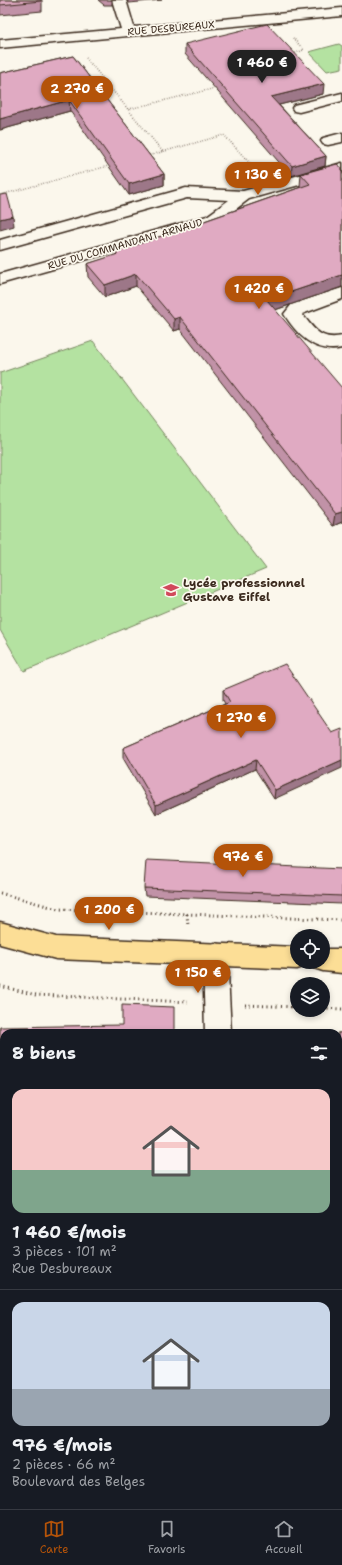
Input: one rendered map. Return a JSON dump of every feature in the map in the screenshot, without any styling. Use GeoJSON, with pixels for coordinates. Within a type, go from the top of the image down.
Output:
{"type":"FeatureCollection","features":[{"type":"Feature","properties":{"kind":"main road"},"geometry":{"type":"LineString","coordinates":[[0,933],[56,948],[290,958]]}},
{"type":"Feature","properties":{"kind":"main road"},"geometry":{"type":"LineString","coordinates":[[330,960],[342,961]]}},
{"type":"Feature","properties":{"kind":"street"},"geometry":{"type":"LineString","coordinates":[[119,0],[129,32]]}},
{"type":"Feature","properties":{"kind":"street","name":"RUE DESBUREAUX"},"geometry":{"type":"LineString","coordinates":[[0,44],[342,12]]}},
{"type":"Feature","properties":{"kind":"street"},"geometry":{"type":"LineString","coordinates":[[299,108],[342,97]]}},
{"type":"Feature","properties":{"kind":"street","name":"RUE DU COMMANDANT ARNAUD"},"geometry":{"type":"LineString","coordinates":[[0,245],[186,193],[244,196],[342,168]]}},
{"type":"Feature","properties":{"kind":"street","name":"RUE DU COMMANDANT ARNAUD"},"geometry":{"type":"LineString","coordinates":[[0,279],[213,219],[244,196]]}},
{"type":"Feature","properties":{"kind":"street"},"geometry":{"type":"LineString","coordinates":[[342,293],[298,308],[292,314],[319,342],[331,346],[342,342]]}},
{"type":"Feature","properties":{"kind":"street"},"geometry":{"type":"LineString","coordinates":[[215,954],[218,1029]]}},
{"type":"Feature","properties":{"kind":"path"},"geometry":{"type":"LineString","coordinates":[[276,18],[282,27],[304,50],[291,55]]}},
{"type":"Feature","properties":{"kind":"path"},"geometry":{"type":"LineString","coordinates":[[70,37],[163,152]]}},
{"type":"Feature","properties":{"kind":"path"},"geometry":{"type":"LineString","coordinates":[[129,109],[218,88]]}},
{"type":"Feature","properties":{"kind":"path"},"geometry":{"type":"LineString","coordinates":[[141,158],[224,136],[272,188]]}},
{"type":"Feature","properties":{"kind":"path"},"geometry":{"type":"LineString","coordinates":[[0,195],[119,164]]}},
{"type":"Feature","properties":{"kind":"path"},"geometry":{"type":"LineString","coordinates":[[0,894],[58,909],[342,920]]}},
{"type":"Feature","properties":{"kind":"path"},"geometry":{"type":"LineString","coordinates":[[0,986],[36,995],[290,1007]]}},
{"type":"Feature","properties":{"kind":"path"},"geometry":{"type":"LineString","coordinates":[[330,1008],[342,1008]]}},
{"type":"Feature","properties":{"kind":"green space"},"geometry":{"type":"Polygon","coordinates":[[[339,44],[342,46],[342,68],[327,71],[309,52],[339,44]]]}},
{"type":"Feature","properties":{"kind":"green space"},"geometry":{"type":"Polygon","coordinates":[[[93,341],[266,569],[24,671],[0,630],[0,373],[93,341]]]}},
{"type":"Feature","properties":{"kind":"building"},"geometry":{"type":"Polygon","coordinates":[[[0,0],[41,0],[41,1],[0,5],[0,0]]]}},
{"type":"Feature","properties":{"kind":"building"},"geometry":{"type":"Polygon","coordinates":[[[267,24],[324,84],[271,97],[326,156],[292,166],[185,44],[267,24]]]}},
{"type":"Feature","properties":{"kind":"building"},"geometry":{"type":"Polygon","coordinates":[[[73,56],[164,174],[129,184],[69,100],[0,119],[0,73],[73,56]]]}},
{"type":"Feature","properties":{"kind":"building"},"geometry":{"type":"Polygon","coordinates":[[[337,164],[342,168],[342,275],[267,300],[342,388],[342,512],[335,514],[180,317],[174,319],[136,274],[105,285],[87,264],[118,254],[116,252],[310,184],[301,174],[337,164]]]}},
{"type":"Feature","properties":{"kind":"building"},"geometry":{"type":"Polygon","coordinates":[[[7,194],[13,216],[0,219],[0,195],[7,194]]]}},
{"type":"Feature","properties":{"kind":"building"},"geometry":{"type":"Polygon","coordinates":[[[285,664],[332,733],[342,729],[342,760],[275,790],[256,760],[156,805],[123,748],[230,702],[223,690],[285,664]]]}},
{"type":"Feature","properties":{"kind":"building"},"geometry":{"type":"Polygon","coordinates":[[[146,860],[342,869],[342,896],[144,888],[146,860]]]}},
{"type":"Feature","properties":{"kind":"building"},"geometry":{"type":"Polygon","coordinates":[[[122,1005],[174,1007],[174,1029],[0,1029],[0,1027],[122,1025],[122,1005]]]}},
{"type":"Feature","properties":{"kind":"place","name":"Lycée professionnel Gustave Eiffel"},"geometry":{"type":"Point","coordinates":[171,590]}}]}
